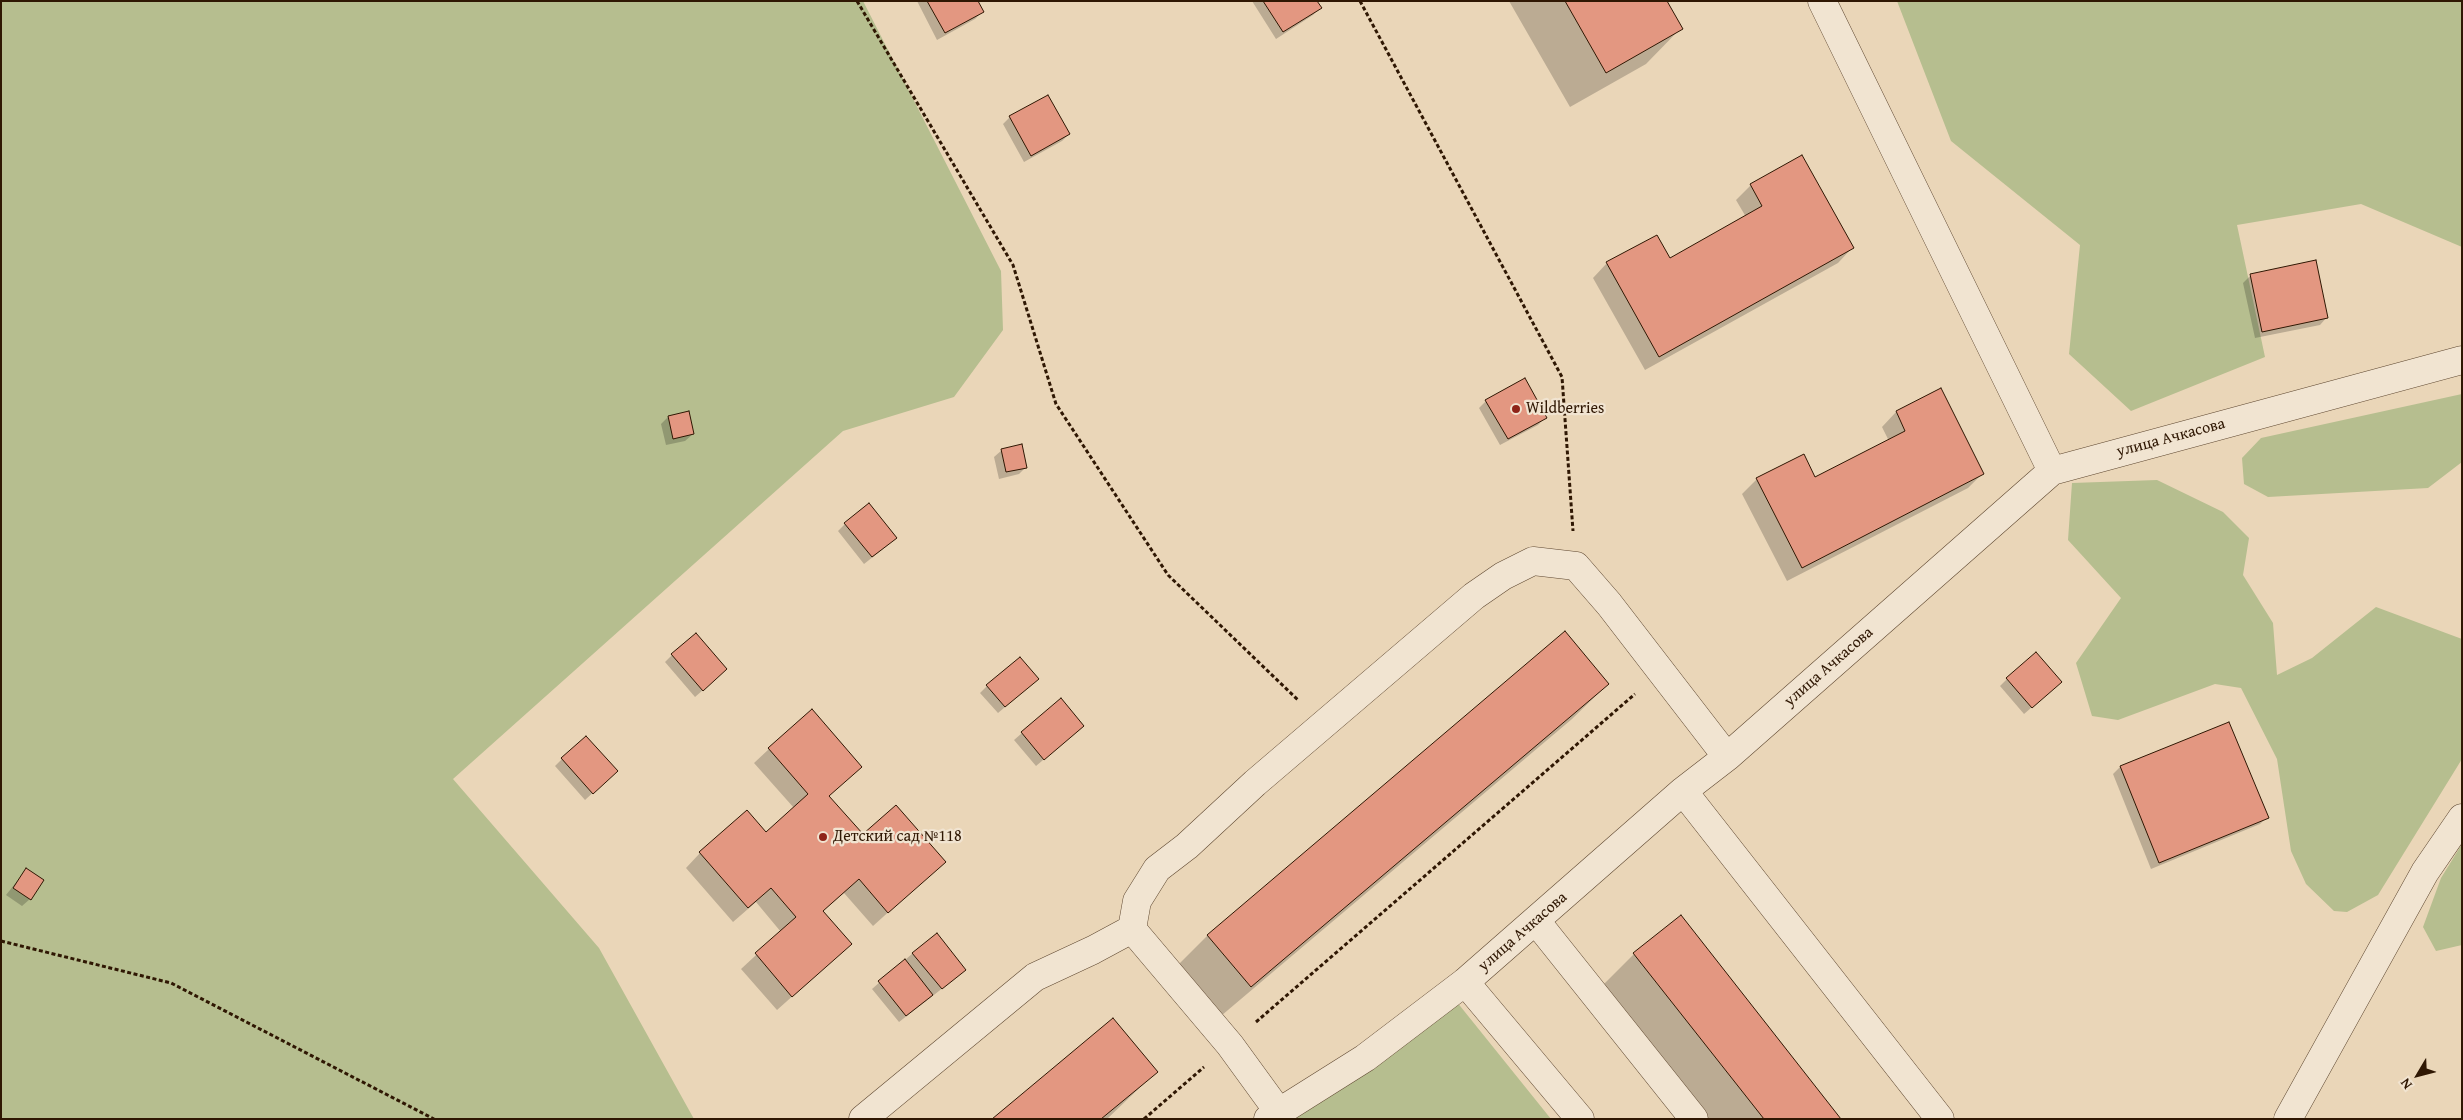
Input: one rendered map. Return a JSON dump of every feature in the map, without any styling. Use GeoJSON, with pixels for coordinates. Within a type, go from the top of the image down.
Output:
{"type":"FeatureCollection","features":[{"type":"Feature","properties":{"kind":"street"},"geometry":{"type":"LineString","coordinates":[[1822,1],[2052,471]]}},
{"type":"Feature","properties":{"kind":"street","name":"улица Ачкасова"},"geometry":{"type":"LineString","coordinates":[[1273,1115],[1365,1058],[1464,982],[1536,921],[1683,790],[1727,757],[2052,471],[2462,360]]}},
{"type":"Feature","properties":{"kind":"street"},"geometry":{"type":"LineString","coordinates":[[1132,929],[1137,901],[1157,869],[1187,846],[1255,783],[1474,596],[1504,576],[1533,561],[1576,566],[1609,604],[1727,757]]}},
{"type":"Feature","properties":{"kind":"street"},"geometry":{"type":"LineString","coordinates":[[1683,790],[1940,1119]]}},
{"type":"Feature","properties":{"kind":"street"},"geometry":{"type":"LineString","coordinates":[[2288,1119],[2425,872],[2462,818]]}},
{"type":"Feature","properties":{"kind":"street"},"geometry":{"type":"LineString","coordinates":[[1536,921],[1694,1119]]}},
{"type":"Feature","properties":{"kind":"street"},"geometry":{"type":"LineString","coordinates":[[1132,929],[1230,1045],[1273,1115]]}},
{"type":"Feature","properties":{"kind":"street"},"geometry":{"type":"LineString","coordinates":[[864,1119],[1035,977],[1094,950],[1132,929]]}},
{"type":"Feature","properties":{"kind":"street"},"geometry":{"type":"LineString","coordinates":[[1464,982],[1580,1119]]}},
{"type":"Feature","properties":{"kind":"path"},"geometry":{"type":"LineString","coordinates":[[857,1],[1013,265],[1056,404],[1168,575],[1324,725]]}},
{"type":"Feature","properties":{"kind":"path"},"geometry":{"type":"LineString","coordinates":[[1360,1],[1562,377],[1576,566]]}},
{"type":"Feature","properties":{"kind":"path"},"geometry":{"type":"LineString","coordinates":[[1144,1119],[1661,671]]}},
{"type":"Feature","properties":{"kind":"path"},"geometry":{"type":"LineString","coordinates":[[1,942],[170,983],[434,1119]]}},
{"type":"Feature","properties":{"kind":"green space"},"geometry":{"type":"Polygon","coordinates":[[[1,1],[863,1],[1001,271],[1003,330],[954,397],[843,431],[453,779],[599,948],[694,1119],[1,1119],[1,1]]]}},
{"type":"Feature","properties":{"kind":"green space"},"geometry":{"type":"Polygon","coordinates":[[[1897,1],[2462,1],[2462,247],[2361,204],[2237,225],[2265,357],[2131,411],[2069,354],[2080,245],[1951,141],[1897,1]]]}},
{"type":"Feature","properties":{"kind":"green space"},"geometry":{"type":"Polygon","coordinates":[[[2462,394],[2462,462],[2428,488],[2268,497],[2244,484],[2242,458],[2261,438],[2462,394]]]}},
{"type":"Feature","properties":{"kind":"green space"},"geometry":{"type":"Polygon","coordinates":[[[2157,480],[2223,512],[2249,538],[2243,575],[2273,623],[2277,675],[2312,658],[2376,607],[2462,639],[2462,759],[2378,895],[2347,912],[2334,911],[2306,884],[2291,851],[2277,759],[2241,688],[2215,684],[2118,720],[2092,716],[2076,663],[2121,598],[2068,540],[2072,483],[2157,480]]]}},
{"type":"Feature","properties":{"kind":"green space"},"geometry":{"type":"Polygon","coordinates":[[[2462,844],[2462,945],[2436,951],[2423,927],[2441,878],[2462,844]]]}},
{"type":"Feature","properties":{"kind":"green space"},"geometry":{"type":"Polygon","coordinates":[[[1444,986],[1551,1119],[1281,1119],[1444,986]]]}},
{"type":"Feature","properties":{"kind":"building"},"geometry":{"type":"Polygon","coordinates":[[[927,1],[978,1],[984,12],[945,33],[927,1]]]}},
{"type":"Feature","properties":{"kind":"building"},"geometry":{"type":"Polygon","coordinates":[[[1263,1],[1317,1],[1322,8],[1283,32],[1263,1]]]}},
{"type":"Feature","properties":{"kind":"building"},"geometry":{"type":"Polygon","coordinates":[[[1565,1],[1667,1],[1683,29],[1606,73],[1565,1]]]}},
{"type":"Feature","properties":{"kind":"building"},"geometry":{"type":"Polygon","coordinates":[[[1048,95],[1070,134],[1031,156],[1009,116],[1048,95]]]}},
{"type":"Feature","properties":{"kind":"building"},"geometry":{"type":"Polygon","coordinates":[[[1802,155],[1854,248],[1659,357],[1606,262],[1657,235],[1670,258],[1762,206],[1750,184],[1802,155]]]}},
{"type":"Feature","properties":{"kind":"building"},"geometry":{"type":"Polygon","coordinates":[[[2316,260],[2328,318],[2262,332],[2250,274],[2316,260]]]}},
{"type":"Feature","properties":{"kind":"building","name":"Wildberries"},"geometry":{"type":"Polygon","coordinates":[[[1525,378],[1547,418],[1508,439],[1485,400],[1525,378]]]}},
{"type":"Feature","properties":{"kind":"building"},"geometry":{"type":"Polygon","coordinates":[[[1941,388],[1984,474],[1802,568],[1756,478],[1804,454],[1815,477],[1905,431],[1896,411],[1941,388]]]}},
{"type":"Feature","properties":{"kind":"building"},"geometry":{"type":"Polygon","coordinates":[[[689,411],[694,434],[673,439],[668,416],[689,411]]]}},
{"type":"Feature","properties":{"kind":"building"},"geometry":{"type":"Polygon","coordinates":[[[1022,444],[1027,468],[1006,472],[1001,449],[1022,444]]]}},
{"type":"Feature","properties":{"kind":"building"},"geometry":{"type":"Polygon","coordinates":[[[869,503],[897,538],[872,557],[844,523],[869,503]]]}},
{"type":"Feature","properties":{"kind":"building"},"geometry":{"type":"Polygon","coordinates":[[[1565,631],[1609,684],[1251,987],[1207,935],[1565,631]]]}},
{"type":"Feature","properties":{"kind":"building"},"geometry":{"type":"Polygon","coordinates":[[[696,633],[727,669],[703,691],[671,654],[696,633]]]}},
{"type":"Feature","properties":{"kind":"building"},"geometry":{"type":"Polygon","coordinates":[[[2036,652],[2062,682],[2032,708],[2006,678],[2036,652]]]}},
{"type":"Feature","properties":{"kind":"building"},"geometry":{"type":"Polygon","coordinates":[[[1020,657],[1039,679],[1005,707],[986,685],[1020,657]]]}},
{"type":"Feature","properties":{"kind":"building"},"geometry":{"type":"Polygon","coordinates":[[[1061,698],[1084,726],[1044,760],[1021,732],[1061,698]]]}},
{"type":"Feature","properties":{"kind":"building"},"geometry":{"type":"Polygon","coordinates":[[[812,709],[862,767],[829,796],[863,834],[896,805],[946,862],[888,913],[859,879],[823,911],[852,944],[792,997],[755,953],[796,917],[771,888],[748,908],[699,852],[747,810],[766,832],[808,794],[768,748],[812,709]]]}},
{"type":"Feature","properties":{"kind":"building"},"geometry":{"type":"Polygon","coordinates":[[[2229,722],[2269,818],[2159,863],[2120,766],[2229,722]]]}},
{"type":"Feature","properties":{"kind":"building"},"geometry":{"type":"Polygon","coordinates":[[[586,736],[618,771],[593,794],[561,758],[586,736]]]}},
{"type":"Feature","properties":{"kind":"building"},"geometry":{"type":"Polygon","coordinates":[[[26,868],[44,880],[31,900],[13,888],[26,868]]]}},
{"type":"Feature","properties":{"kind":"building"},"geometry":{"type":"Polygon","coordinates":[[[1681,915],[1841,1119],[1764,1119],[1633,953],[1681,915]]]}},
{"type":"Feature","properties":{"kind":"building"},"geometry":{"type":"Polygon","coordinates":[[[937,933],[966,970],[942,989],[912,953],[937,933]]]}},
{"type":"Feature","properties":{"kind":"building"},"geometry":{"type":"Polygon","coordinates":[[[905,959],[933,995],[906,1016],[878,981],[905,959]]]}},
{"type":"Feature","properties":{"kind":"building"},"geometry":{"type":"Polygon","coordinates":[[[1113,1018],[1158,1072],[1101,1119],[992,1119],[1113,1018]]]}},
{"type":"Feature","properties":{"kind":"place","name":"Wildberries"},"geometry":{"type":"Point","coordinates":[1516,409]}},
{"type":"Feature","properties":{"kind":"place","name":"Детский сад №118"},"geometry":{"type":"Point","coordinates":[823,837]}}]}
